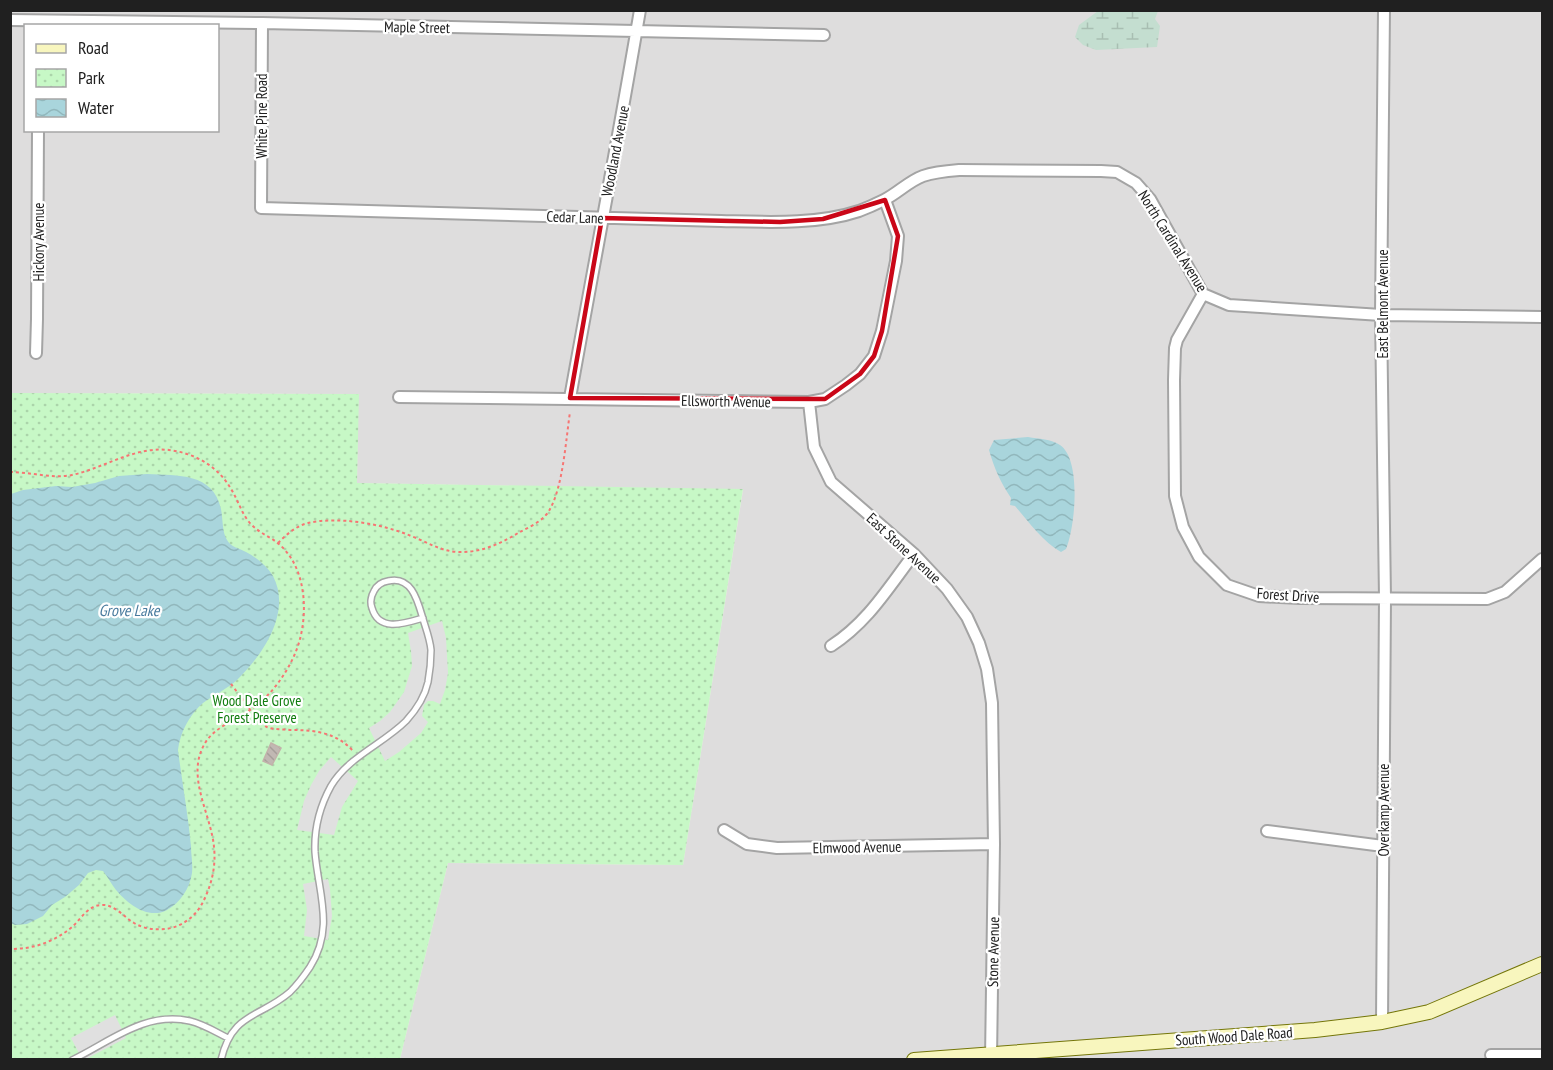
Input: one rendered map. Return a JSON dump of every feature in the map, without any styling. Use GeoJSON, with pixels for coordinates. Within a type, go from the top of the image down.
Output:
{"type":"FeatureCollection","features":[{"type":"Feature","properties":{"kind":"main road","name":"South Wood Dale Road"},"geometry":{"type":"LineString","coordinates":[[914,1059],[991,1057],[1315,1030],[1382,1022],[1429,1012],[1542,964]]}},
{"type":"Feature","properties":{"kind":"street","name":"Woodland Avenue"},"geometry":{"type":"LineString","coordinates":[[570,398],[640,10]]}},
{"type":"Feature","properties":{"kind":"street","name":"East Belmont Avenue"},"geometry":{"type":"LineString","coordinates":[[1384,10],[1381,315],[1384,598]]}},
{"type":"Feature","properties":{"kind":"street","name":"Maple Street"},"geometry":{"type":"LineString","coordinates":[[10,20],[824,35]]}},
{"type":"Feature","properties":{"kind":"street","name":"White Pine Road"},"geometry":{"type":"LineString","coordinates":[[261,208],[262,23]]}},
{"type":"Feature","properties":{"kind":"street","name":"Hickory Avenue"},"geometry":{"type":"LineString","coordinates":[[36,353],[38,132]]}},
{"type":"Feature","properties":{"kind":"street","name":"North Cardinal Avenue"},"geometry":{"type":"LineString","coordinates":[[885,200],[922,176],[937,172],[983,170],[1117,172],[1136,183],[1150,199],[1203,294],[1229,305],[1381,315],[1542,317]]}},
{"type":"Feature","properties":{"kind":"street","name":"Cedar Lane"},"geometry":{"type":"LineString","coordinates":[[261,208],[780,222],[823,219],[857,212],[885,200]]}},
{"type":"Feature","properties":{"kind":"street","name":"Ellsworth Avenue"},"geometry":{"type":"LineString","coordinates":[[399,397],[808,402],[825,399],[860,374],[874,356],[882,331],[896,261],[898,237],[885,200]]}},
{"type":"Feature","properties":{"kind":"street","name":"Forest Drive"},"geometry":{"type":"LineString","coordinates":[[1203,294],[1177,340],[1175,348],[1176,496],[1183,527],[1199,557],[1227,585],[1259,596],[1487,599],[1505,592],[1542,559]]}},
{"type":"Feature","properties":{"kind":"street","name":"East Stone Avenue"},"geometry":{"type":"LineString","coordinates":[[808,402],[814,447],[831,482],[914,554],[947,590],[967,617],[979,643],[987,669],[992,703],[994,844]]}},
{"type":"Feature","properties":{"kind":"street"},"geometry":{"type":"LineString","coordinates":[[831,646],[851,632],[870,613],[914,554]]}},
{"type":"Feature","properties":{"kind":"street","name":"Overkamp Avenue"},"geometry":{"type":"LineString","coordinates":[[1382,1022],[1384,598]]}},
{"type":"Feature","properties":{"kind":"street","name":"Elmwood Avenue"},"geometry":{"type":"LineString","coordinates":[[723,830],[747,844],[777,848],[994,844]]}},
{"type":"Feature","properties":{"kind":"street"},"geometry":{"type":"LineString","coordinates":[[1267,831],[1383,846]]}},
{"type":"Feature","properties":{"kind":"street","name":"Stone Avenue"},"geometry":{"type":"LineString","coordinates":[[991,1057],[994,844]]}},
{"type":"Feature","properties":{"kind":"street"},"geometry":{"type":"LineString","coordinates":[[1491,1055],[1542,1055]]}},
{"type":"Feature","properties":{"kind":"lane"},"geometry":{"type":"LineString","coordinates":[[221,1059],[228,1038],[237,1027],[290,992],[317,953],[324,917],[315,839],[317,822],[332,784],[358,758],[395,732],[410,717],[427,685],[430,650],[423,618],[412,588],[396,580],[379,584],[373,592],[372,608],[375,616],[381,621],[394,624],[423,618]]}},
{"type":"Feature","properties":{"kind":"lane"},"geometry":{"type":"LineString","coordinates":[[72,1059],[129,1028],[160,1019],[190,1021],[228,1038]]}},
{"type":"Feature","properties":{"kind":"path"},"geometry":{"type":"LineString","coordinates":[[278,543],[291,531],[306,524],[335,521],[391,529],[443,550],[460,552],[478,550],[503,542],[549,512],[560,478],[570,398]]}},
{"type":"Feature","properties":{"kind":"path"},"geometry":{"type":"LineString","coordinates":[[10,472],[69,476],[146,451],[165,450],[195,457],[221,475],[231,488],[248,521],[262,534],[278,543],[289,555],[296,566],[301,582],[303,601],[299,640],[285,674],[263,700],[251,710],[213,733],[199,754],[198,782],[211,828],[215,860],[213,876],[201,907],[182,925],[169,929],[147,929],[135,924],[107,905],[100,904],[88,911],[62,935],[31,947],[10,949]]}},
{"type":"Feature","properties":{"kind":"path"},"geometry":{"type":"LineString","coordinates":[[231,684],[260,722],[268,728],[309,730],[335,736],[344,741],[358,758]]}},
{"type":"Feature","properties":{"kind":"highlighted area"},"geometry":{"type":"Polygon","coordinates":[[[885,200],[898,236],[882,331],[874,356],[860,374],[825,399],[570,398],[602,218],[780,222],[823,219],[885,200]]]}},
{"type":"Feature","properties":{"kind":"shaded area"},"geometry":{"type":"Polygon","coordinates":[[[10,11],[1542,11],[1542,958],[1428,1008],[1370,1019],[1369,1027],[1429,1017],[1542,968],[1542,1059],[400,1059],[448,863],[683,865],[743,490],[357,483],[358,394],[11,393],[10,11]]]}},
{"type":"Feature","properties":{"kind":"shaded area"},"geometry":{"type":"Polygon","coordinates":[[[442,621],[446,638],[448,673],[440,704],[428,701],[424,705],[422,716],[428,722],[421,733],[385,761],[369,728],[390,712],[404,692],[412,666],[408,633],[442,621]]]}},
{"type":"Feature","properties":{"kind":"shaded area"},"geometry":{"type":"Polygon","coordinates":[[[331,757],[358,781],[342,807],[334,835],[297,830],[304,801],[311,785],[331,757]]]}},
{"type":"Feature","properties":{"kind":"shaded area"},"geometry":{"type":"Polygon","coordinates":[[[328,879],[332,916],[328,940],[304,936],[307,910],[303,884],[328,879]]]}},
{"type":"Feature","properties":{"kind":"shaded area"},"geometry":{"type":"Polygon","coordinates":[[[115,1015],[126,1038],[82,1059],[71,1038],[115,1015]]]}},
{"type":"Feature","properties":{"kind":"green space"},"geometry":{"type":"Polygon","coordinates":[[[1098,11],[1158,11],[1155,19],[1160,26],[1157,47],[1096,50],[1083,45],[1075,37],[1079,25],[1098,11]]]}},
{"type":"Feature","properties":{"kind":"green space","name":"Wood Dale Grove Forest Preserve"},"geometry":{"type":"Polygon","coordinates":[[[11,393],[359,394],[357,483],[743,489],[683,865],[448,863],[400,1059],[11,1060],[11,393]]]}},
{"type":"Feature","properties":{"kind":"water"},"geometry":{"type":"Polygon","coordinates":[[[1028,437],[1049,440],[1060,445],[1067,453],[1071,465],[1074,479],[1074,511],[1066,549],[1061,552],[1042,537],[1015,506],[1010,505],[1011,498],[998,475],[989,450],[994,440],[1028,437]]]}},
{"type":"Feature","properties":{"kind":"water","name":"Grove Lake"},"geometry":{"type":"Polygon","coordinates":[[[147,474],[193,478],[210,488],[217,497],[225,537],[229,543],[257,559],[273,576],[278,590],[277,618],[265,646],[247,670],[198,708],[189,719],[181,737],[178,750],[190,834],[192,873],[187,889],[180,899],[172,907],[160,913],[146,912],[126,900],[103,871],[96,870],[88,873],[79,885],[52,905],[43,916],[27,924],[15,925],[10,923],[11,494],[23,490],[56,486],[72,487],[119,476],[147,474]]]}},
{"type":"Feature","properties":{"kind":"building"},"geometry":{"type":"Polygon","coordinates":[[[271,743],[281,748],[272,765],[263,761],[271,743]]]}}]}
